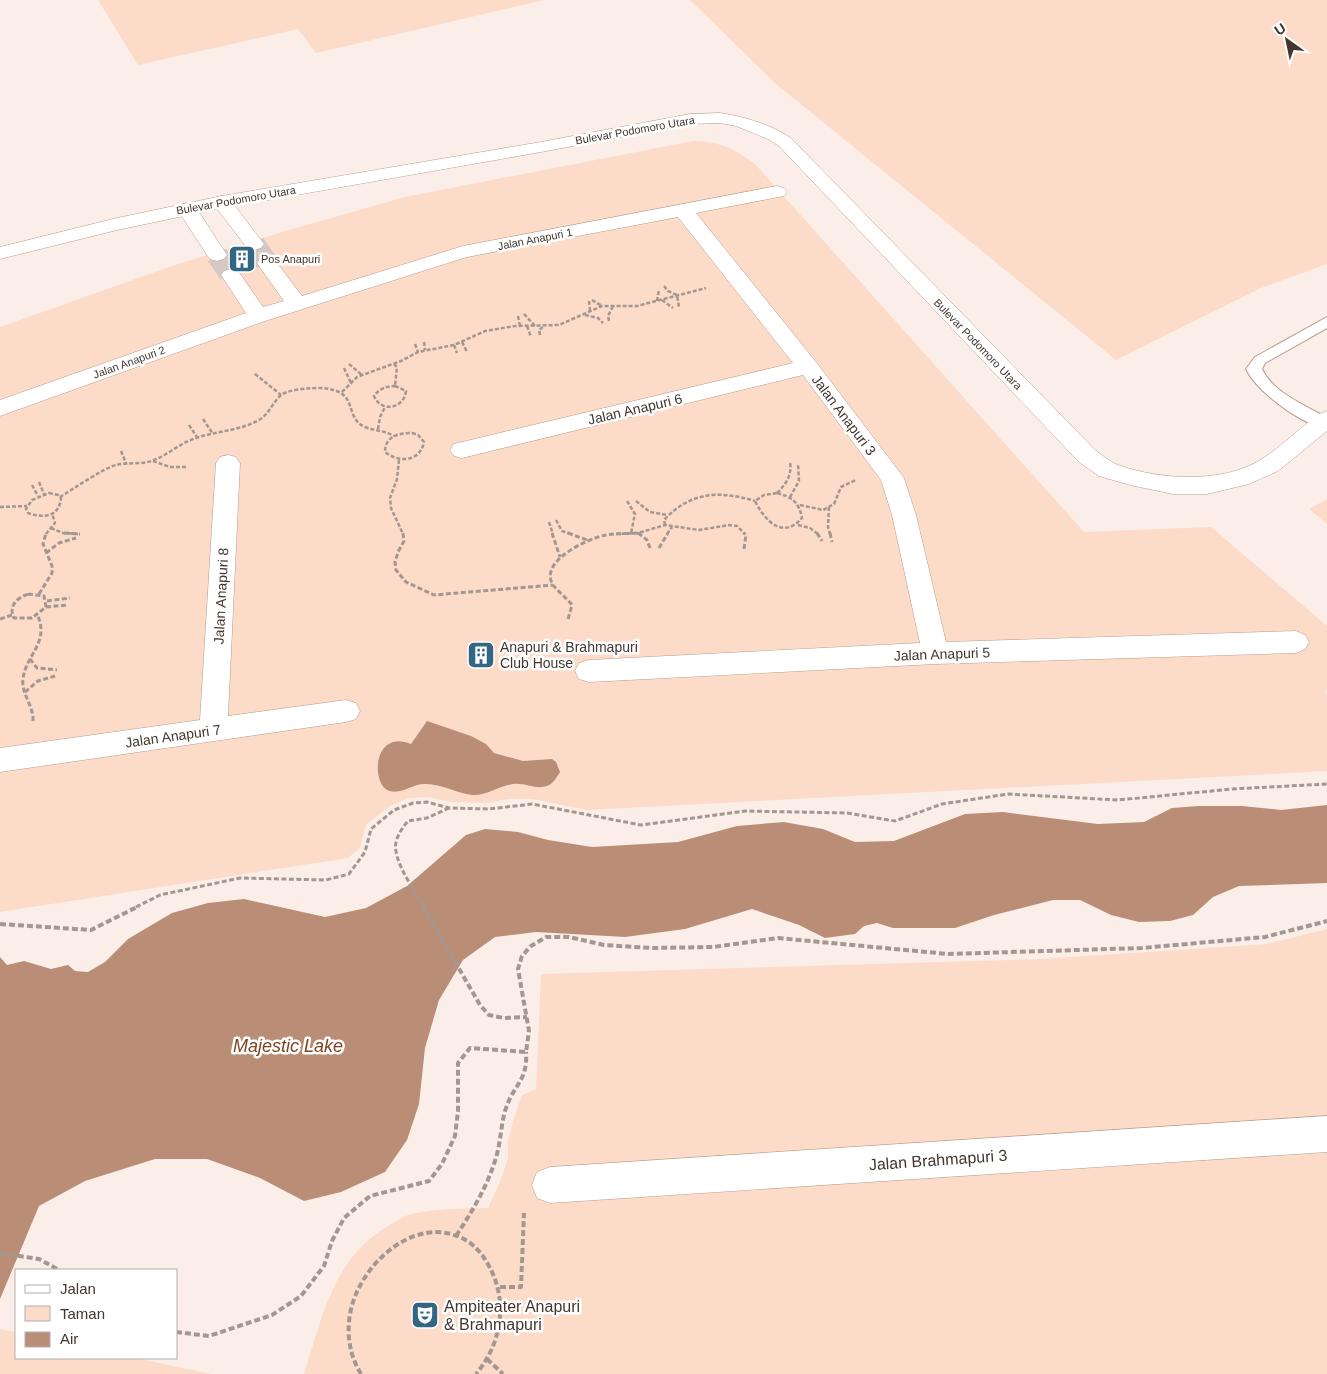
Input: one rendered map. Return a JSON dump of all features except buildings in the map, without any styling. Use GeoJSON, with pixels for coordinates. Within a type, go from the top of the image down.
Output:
{"type":"FeatureCollection","features":[{"type":"Feature","properties":{"kind":"street","name":"Bulevar Podomoro Utara"},"geometry":{"type":"LineString","coordinates":[[0,253],[116,224],[222,202],[542,147],[690,119],[720,118],[758,128],[785,142],[1080,449],[1107,470],[1130,478],[1173,485],[1207,485],[1241,478],[1270,465],[1325,421]]}},
{"type":"Feature","properties":{"kind":"street","name":"Jalan Anapuri 1"},"geometry":{"type":"LineString","coordinates":[[258,316],[463,252],[777,192]]}},
{"type":"Feature","properties":{"kind":"street"},"geometry":{"type":"LineString","coordinates":[[222,202],[254,244]]}},
{"type":"Feature","properties":{"kind":"street"},"geometry":{"type":"LineString","coordinates":[[187,209],[217,256]]}},
{"type":"Feature","properties":{"kind":"street","name":"Jalan Anapuri 3"},"geometry":{"type":"LineString","coordinates":[[684,211],[892,478],[904,515],[935,653]]}},
{"type":"Feature","properties":{"kind":"street"},"geometry":{"type":"LineString","coordinates":[[268,264],[297,304]]}},
{"type":"Feature","properties":{"kind":"street"},"geometry":{"type":"LineString","coordinates":[[231,275],[258,316]]}},
{"type":"Feature","properties":{"kind":"street","name":"Jalan Anapuri 2"},"geometry":{"type":"LineString","coordinates":[[0,408],[258,316]]}},
{"type":"Feature","properties":{"kind":"street","name":"Jalan Anapuri 6"},"geometry":{"type":"LineString","coordinates":[[462,450],[808,368]]}},
{"type":"Feature","properties":{"kind":"street","name":"Jalan Anapuri 8"},"geometry":{"type":"LineString","coordinates":[[213,730],[228,463]]}},
{"type":"Feature","properties":{"kind":"street","name":"Jalan Anapuri 5"},"geometry":{"type":"LineString","coordinates":[[589,671],[935,653],[1296,642]]}},
{"type":"Feature","properties":{"kind":"street","name":"Jalan Anapuri 7"},"geometry":{"type":"LineString","coordinates":[[0,760],[346,711]]}},
{"type":"Feature","properties":{"kind":"street","name":"Jalan Brahmapuri 3"},"geometry":{"type":"LineString","coordinates":[[550,1185],[1326,1139]]}},
{"type":"Feature","properties":{"kind":"lane"},"geometry":{"type":"LineString","coordinates":[[1325,421],[1266,388],[1256,377],[1254,368],[1260,360],[1327,322]]}},
{"type":"Feature","properties":{"kind":"path"},"geometry":{"type":"LineString","coordinates":[[342,392],[362,375],[394,364],[418,352],[454,345],[485,332],[520,326],[559,325],[602,306],[637,306],[739,280]]}},
{"type":"Feature","properties":{"kind":"path"},"geometry":{"type":"LineString","coordinates":[[664,286],[668,291],[677,295]]}},
{"type":"Feature","properties":{"kind":"path"},"geometry":{"type":"LineString","coordinates":[[657,301],[659,289]]}},
{"type":"Feature","properties":{"kind":"path"},"geometry":{"type":"LineString","coordinates":[[677,295],[679,308]]}},
{"type":"Feature","properties":{"kind":"path"},"geometry":{"type":"LineString","coordinates":[[661,300],[672,308]]}},
{"type":"Feature","properties":{"kind":"path"},"geometry":{"type":"LineString","coordinates":[[590,312],[591,301],[602,306]]}},
{"type":"Feature","properties":{"kind":"path"},"geometry":{"type":"LineString","coordinates":[[609,321],[608,316],[613,305]]}},
{"type":"Feature","properties":{"kind":"path"},"geometry":{"type":"LineString","coordinates":[[524,314],[535,326]]}},
{"type":"Feature","properties":{"kind":"path"},"geometry":{"type":"LineString","coordinates":[[585,315],[598,318],[603,323]]}},
{"type":"Feature","properties":{"kind":"path"},"geometry":{"type":"LineString","coordinates":[[518,316],[520,326]]}},
{"type":"Feature","properties":{"kind":"path"},"geometry":{"type":"LineString","coordinates":[[527,326],[531,337]]}},
{"type":"Feature","properties":{"kind":"path"},"geometry":{"type":"LineString","coordinates":[[540,335],[539,330],[545,326]]}},
{"type":"Feature","properties":{"kind":"path"},"geometry":{"type":"LineString","coordinates":[[424,342],[425,350]]}},
{"type":"Feature","properties":{"kind":"path"},"geometry":{"type":"LineString","coordinates":[[462,342],[467,352]]}},
{"type":"Feature","properties":{"kind":"path"},"geometry":{"type":"LineString","coordinates":[[415,344],[418,352]]}},
{"type":"Feature","properties":{"kind":"path"},"geometry":{"type":"LineString","coordinates":[[454,345],[457,353]]}},
{"type":"Feature","properties":{"kind":"path"},"geometry":{"type":"LineString","coordinates":[[350,364],[362,375]]}},
{"type":"Feature","properties":{"kind":"path"},"geometry":{"type":"LineString","coordinates":[[394,364],[397,367],[395,386]]}},
{"type":"Feature","properties":{"kind":"path"},"geometry":{"type":"LineString","coordinates":[[344,368],[350,384]]}},
{"type":"Feature","properties":{"kind":"path"},"geometry":{"type":"LineString","coordinates":[[255,374],[281,395]]}},
{"type":"Feature","properties":{"kind":"path"},"geometry":{"type":"LineString","coordinates":[[395,386],[406,391],[406,398],[400,404],[385,407],[377,403],[374,396],[384,387],[395,386]]}},
{"type":"Feature","properties":{"kind":"path"},"geometry":{"type":"LineString","coordinates":[[378,429],[380,417],[385,407]]}},
{"type":"Feature","properties":{"kind":"path"},"geometry":{"type":"LineString","coordinates":[[203,419],[213,434]]}},
{"type":"Feature","properties":{"kind":"path"},"geometry":{"type":"LineString","coordinates":[[188,425],[197,437]]}},
{"type":"Feature","properties":{"kind":"path"},"geometry":{"type":"LineString","coordinates":[[406,433],[412,433],[422,438],[424,446],[418,455],[406,460],[399,460],[393,459],[385,452],[385,443],[389,439],[406,433]]}},
{"type":"Feature","properties":{"kind":"path"},"geometry":{"type":"LineString","coordinates":[[121,451],[126,463]]}},
{"type":"Feature","properties":{"kind":"path"},"geometry":{"type":"LineString","coordinates":[[399,460],[397,480],[390,498],[391,508],[403,532],[404,541],[397,551],[394,562],[395,570],[403,579],[416,588],[434,594],[553,586]]}},
{"type":"Feature","properties":{"kind":"path"},"geometry":{"type":"LineString","coordinates":[[153,461],[160,466],[172,468],[188,467]]}},
{"type":"Feature","properties":{"kind":"path"},"geometry":{"type":"LineString","coordinates":[[777,493],[790,477],[792,470],[790,462]]}},
{"type":"Feature","properties":{"kind":"path"},"geometry":{"type":"LineString","coordinates":[[790,497],[799,481],[798,464]]}},
{"type":"Feature","properties":{"kind":"path"},"geometry":{"type":"LineString","coordinates":[[755,501],[764,495],[777,493],[790,497],[799,505],[823,510],[834,504],[841,487],[860,479],[888,473]]}},
{"type":"Feature","properties":{"kind":"path"},"geometry":{"type":"LineString","coordinates":[[39,482],[44,494]]}},
{"type":"Feature","properties":{"kind":"path"},"geometry":{"type":"LineString","coordinates":[[32,486],[38,496]]}},
{"type":"Feature","properties":{"kind":"path"},"geometry":{"type":"LineString","coordinates":[[665,525],[664,520],[668,515],[691,499],[708,493],[737,494],[755,501],[761,515],[778,527],[807,526],[819,532],[822,541]]}},
{"type":"Feature","properties":{"kind":"path"},"geometry":{"type":"LineString","coordinates":[[0,507],[27,506],[38,496],[44,494],[54,494],[61,498],[60,506],[52,514],[35,517],[28,513],[27,506]]}},
{"type":"Feature","properties":{"kind":"path"},"geometry":{"type":"LineString","coordinates":[[627,501],[635,514],[631,533]]}},
{"type":"Feature","properties":{"kind":"path"},"geometry":{"type":"LineString","coordinates":[[636,501],[644,511],[650,514],[668,515]]}},
{"type":"Feature","properties":{"kind":"path"},"geometry":{"type":"LineString","coordinates":[[798,525],[802,518],[799,505]]}},
{"type":"Feature","properties":{"kind":"path"},"geometry":{"type":"LineString","coordinates":[[829,507],[828,527],[832,542]]}},
{"type":"Feature","properties":{"kind":"path"},"geometry":{"type":"LineString","coordinates":[[39,594],[52,573],[52,566],[42,544],[43,538],[55,524],[52,514]]}},
{"type":"Feature","properties":{"kind":"path"},"geometry":{"type":"LineString","coordinates":[[556,520],[562,531],[588,540]]}},
{"type":"Feature","properties":{"kind":"path"},"geometry":{"type":"LineString","coordinates":[[549,522],[560,557]]}},
{"type":"Feature","properties":{"kind":"path"},"geometry":{"type":"LineString","coordinates":[[568,619],[572,605],[553,586],[551,577],[553,567],[560,557],[588,540],[605,535],[638,533],[665,525],[699,530],[729,525],[737,526],[746,535],[744,549]]}},
{"type":"Feature","properties":{"kind":"path"},"geometry":{"type":"LineString","coordinates":[[659,548],[672,526]]}},
{"type":"Feature","properties":{"kind":"path"},"geometry":{"type":"LineString","coordinates":[[51,528],[63,533],[80,534]]}},
{"type":"Feature","properties":{"kind":"path"},"geometry":{"type":"LineString","coordinates":[[638,533],[647,540],[650,548]]}},
{"type":"Feature","properties":{"kind":"path"},"geometry":{"type":"LineString","coordinates":[[46,553],[60,543],[76,538]]}},
{"type":"Feature","properties":{"kind":"path"},"geometry":{"type":"LineString","coordinates":[[0,619],[12,615],[20,619],[38,616],[46,608],[47,601],[44,596],[39,594],[28,594],[18,599],[12,607],[12,615]]}},
{"type":"Feature","properties":{"kind":"path"},"geometry":{"type":"LineString","coordinates":[[47,601],[70,598]]}},
{"type":"Feature","properties":{"kind":"path"},"geometry":{"type":"LineString","coordinates":[[46,608],[68,605]]}},
{"type":"Feature","properties":{"kind":"path"},"geometry":{"type":"LineString","coordinates":[[28,756],[34,716],[33,708],[25,692],[22,679],[30,659],[42,638],[41,621],[38,616]]}},
{"type":"Feature","properties":{"kind":"path"},"geometry":{"type":"LineString","coordinates":[[30,659],[37,668],[57,670]]}},
{"type":"Feature","properties":{"kind":"path"},"geometry":{"type":"LineString","coordinates":[[25,692],[40,679],[55,676]]}},
{"type":"Feature","properties":{"kind":"path"},"geometry":{"type":"LineString","coordinates":[[0,924],[91,930],[160,895],[187,889],[240,878],[326,880],[349,874],[365,852],[371,829],[394,810],[413,803],[427,802],[449,808],[489,809],[532,804],[641,825],[745,811],[847,813],[895,821],[942,804],[1008,794],[1118,800],[1232,789],[1327,784]]}},
{"type":"Feature","properties":{"kind":"path"},"geometry":{"type":"LineString","coordinates":[[449,808],[427,818],[408,820],[399,832],[394,848],[403,870],[480,1005],[489,1015],[504,1018],[527,1017]]}},
{"type":"Feature","properties":{"kind":"path"},"geometry":{"type":"LineString","coordinates":[[456,1236],[476,1208],[490,1179],[507,1106],[514,1091],[524,1080],[528,1067],[526,1052],[529,1031],[518,968],[522,956],[531,946],[546,937],[569,937],[604,946],[652,948],[713,946],[778,938],[948,954],[1142,948],[1265,937],[1327,921]]}},
{"type":"Feature","properties":{"kind":"path"},"geometry":{"type":"LineString","coordinates":[[178,1332],[209,1336],[272,1315],[301,1296],[324,1266],[332,1242],[344,1218],[370,1196],[429,1181],[442,1164],[455,1136],[458,1111],[458,1063],[470,1048],[488,1047],[526,1052]]}},
{"type":"Feature","properties":{"kind":"path"},"geometry":{"type":"LineString","coordinates":[[500,1288],[521,1287],[524,1202],[550,1185]]}},
{"type":"Feature","properties":{"kind":"path"},"geometry":{"type":"LineString","coordinates":[[361,1374],[357,1368],[349,1343],[348,1316],[356,1291],[369,1267],[387,1249],[409,1237],[433,1233],[456,1236],[475,1247],[490,1265],[500,1288],[501,1314],[496,1340],[487,1359],[476,1374]]}},
{"type":"Feature","properties":{"kind":"path"},"geometry":{"type":"LineString","coordinates":[[0,1253],[32,1255],[52,1263],[58,1269]]}},
{"type":"Feature","properties":{"kind":"path"},"geometry":{"type":"LineString","coordinates":[[487,1359],[503,1374]]}},
{"type":"Feature","properties":{"kind":"green space"},"geometry":{"type":"Polygon","coordinates":[[[98,0],[544,0],[316,53],[298,29],[138,65],[98,0]]]}},
{"type":"Feature","properties":{"kind":"green space"},"geometry":{"type":"Polygon","coordinates":[[[690,0],[1327,0],[1327,264],[1261,288],[1116,360],[776,84],[690,0]]]}},
{"type":"Feature","properties":{"kind":"green space"},"geometry":{"type":"Polygon","coordinates":[[[693,141],[719,144],[755,164],[1084,532],[1211,527],[1327,626],[1327,689],[1325,691],[1327,696],[1327,771],[587,810],[532,799],[508,799],[488,803],[452,802],[428,797],[409,798],[390,806],[366,825],[360,848],[348,858],[0,912],[0,327],[175,265],[405,197],[693,141]]]}},
{"type":"Feature","properties":{"kind":"green space"},"geometry":{"type":"Polygon","coordinates":[[[1327,499],[1327,524],[1309,509],[1327,499]]]}},
{"type":"Feature","properties":{"kind":"green space"},"geometry":{"type":"Polygon","coordinates":[[[1327,929],[1327,1374],[304,1374],[332,1291],[354,1255],[369,1239],[408,1215],[438,1210],[488,1208],[508,1159],[508,1141],[522,1095],[536,1089],[541,974],[1040,959],[1267,944],[1327,929]]]}},
{"type":"Feature","properties":{"kind":"green space"},"geometry":{"type":"Polygon","coordinates":[[[0,1329],[15,1332],[15,1359],[140,1359],[211,1374],[0,1374],[0,1329]]]}},
{"type":"Feature","properties":{"kind":"water"},"geometry":{"type":"Polygon","coordinates":[[[427,721],[471,736],[486,744],[494,753],[523,761],[552,759],[556,762],[560,772],[553,782],[547,786],[513,784],[477,795],[466,794],[430,784],[419,785],[397,792],[387,790],[382,785],[378,768],[379,758],[383,750],[389,744],[399,741],[411,744],[427,721]]]}},
{"type":"Feature","properties":{"kind":"water","name":"Majestic Lake"},"geometry":{"type":"Polygon","coordinates":[[[1327,805],[1327,883],[1239,886],[1213,897],[1193,915],[1170,921],[1139,922],[1111,915],[1080,900],[1053,900],[994,915],[955,928],[893,928],[877,923],[864,926],[855,934],[825,938],[799,925],[752,909],[685,929],[625,937],[536,932],[495,937],[463,960],[439,1000],[425,1048],[419,1104],[407,1140],[385,1172],[341,1192],[304,1201],[260,1178],[207,1159],[155,1159],[85,1181],[39,1206],[0,1299],[0,957],[7,965],[24,961],[51,969],[68,965],[75,971],[88,972],[105,962],[128,939],[172,913],[208,903],[244,899],[325,917],[366,908],[407,886],[466,835],[485,829],[518,832],[548,840],[592,847],[678,842],[737,826],[784,822],[823,829],[855,842],[894,841],[965,814],[1003,812],[1098,824],[1144,822],[1172,808],[1242,806],[1281,810],[1327,805]]]}},
{"type":"Feature","properties":{"kind":"tunnel"},"geometry":{"type":"LineString","coordinates":[[254,244],[267,263]]}},
{"type":"Feature","properties":{"kind":"tunnel"},"geometry":{"type":"LineString","coordinates":[[217,255],[231,275]]}},
{"type":"Feature","properties":{"kind":"place","name":"Pos Anapuri"},"geometry":{"type":"Point","coordinates":[242,259]}},
{"type":"Feature","properties":{"kind":"place","name":"Anapuri & Brahmapuri Club House"},"geometry":{"type":"Point","coordinates":[481,655]}},
{"type":"Feature","properties":{"kind":"place","name":"Ampiteater Anapuri & Brahmapuri"},"geometry":{"type":"Point","coordinates":[425,1315]}}]}
